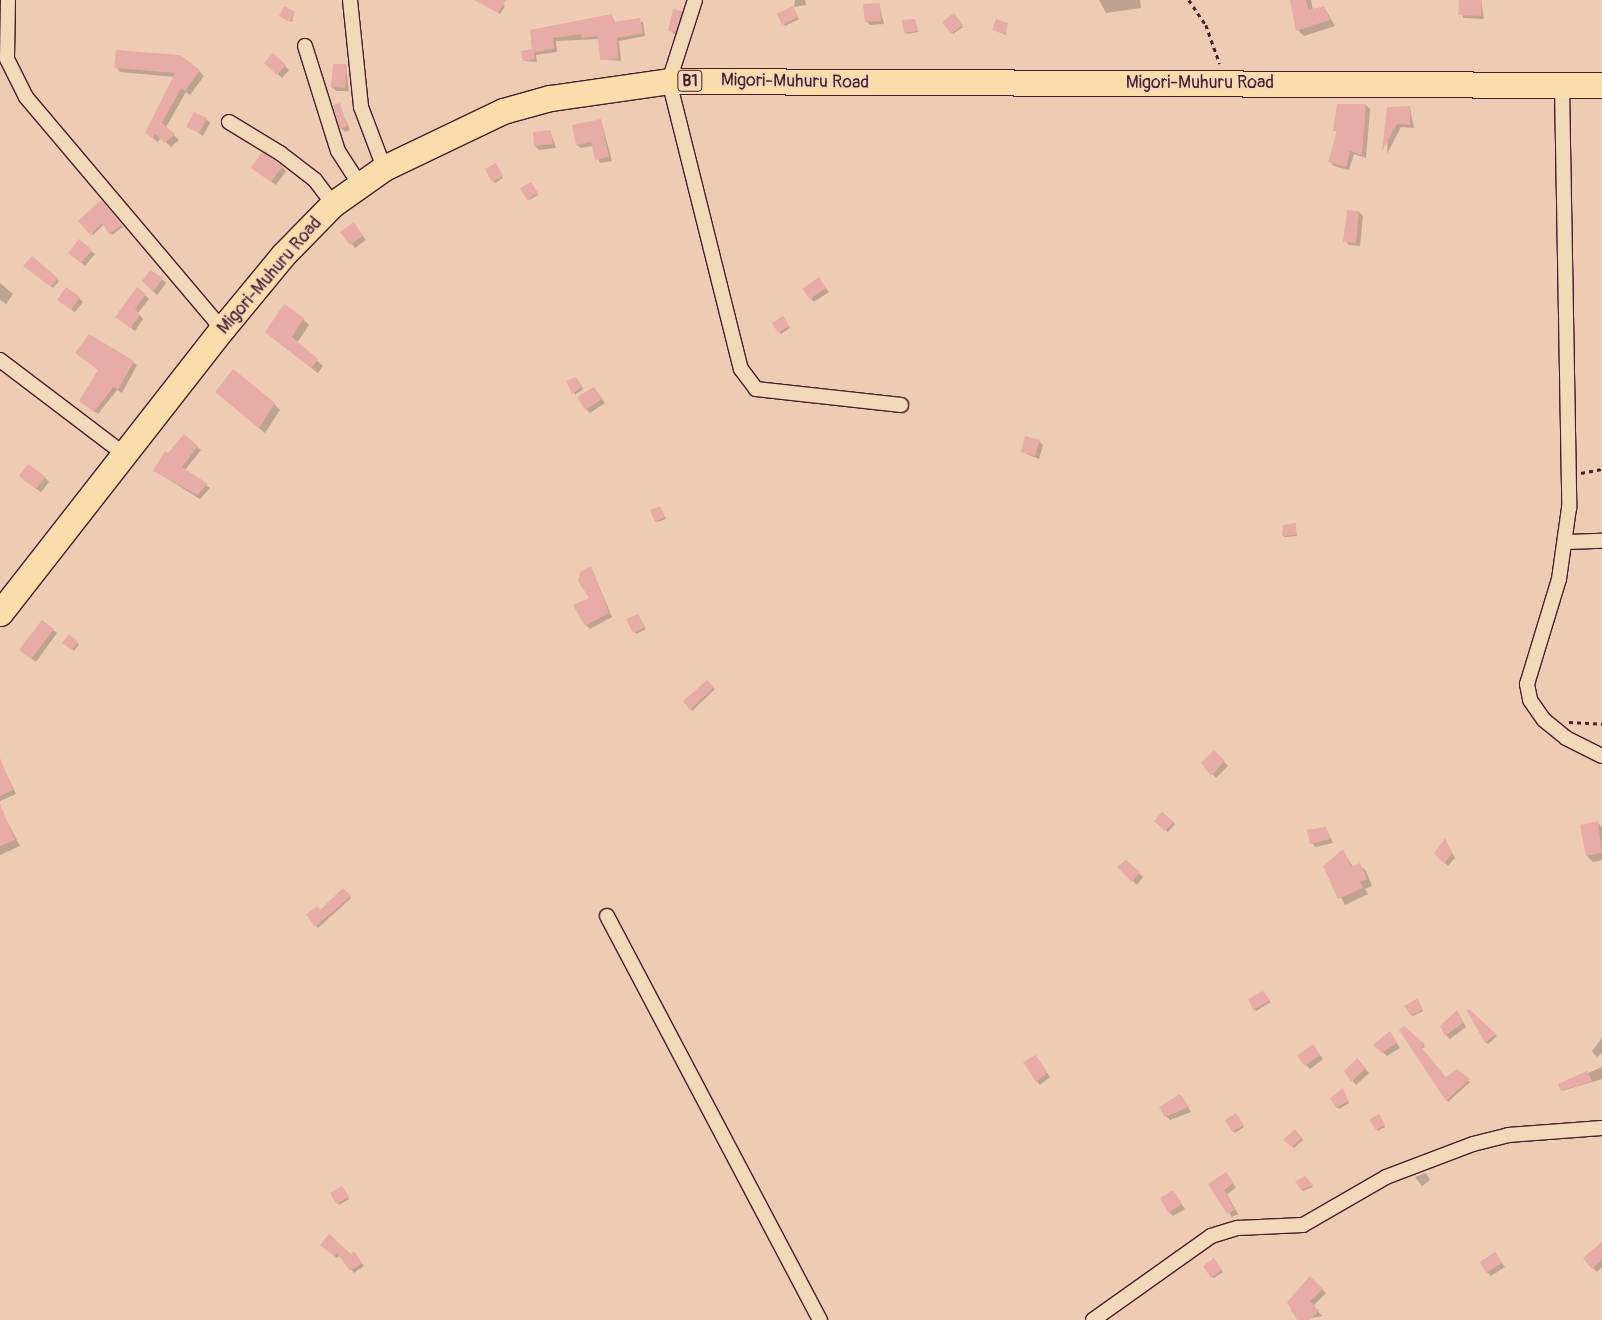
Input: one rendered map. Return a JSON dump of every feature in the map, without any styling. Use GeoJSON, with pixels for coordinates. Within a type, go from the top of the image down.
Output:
{"type":"FeatureCollection","features":[{"type":"Feature","properties":{"kind":"highway","name":"Migori-Muhuru Road"},"geometry":{"type":"LineString","coordinates":[[0,613],[222,329],[283,255],[333,204],[384,168],[504,111],[550,98],[669,81],[1602,85]]}},
{"type":"Feature","properties":{"kind":"street"},"geometry":{"type":"LineString","coordinates":[[8,0],[7,59],[26,97],[222,329]]}},
{"type":"Feature","properties":{"kind":"street"},"geometry":{"type":"LineString","coordinates":[[350,0],[361,106],[384,168]]}},
{"type":"Feature","properties":{"kind":"street"},"geometry":{"type":"LineString","coordinates":[[695,0],[669,81],[746,376],[756,388],[901,405]]}},
{"type":"Feature","properties":{"kind":"street"},"geometry":{"type":"LineString","coordinates":[[305,46],[310,76],[338,151],[360,185]]}},
{"type":"Feature","properties":{"kind":"street"},"geometry":{"type":"LineString","coordinates":[[1562,86],[1570,474],[1567,542],[1527,684],[1530,700],[1544,720],[1566,738],[1602,756]]}},
{"type":"Feature","properties":{"kind":"street"},"geometry":{"type":"LineString","coordinates":[[229,122],[280,152],[315,180],[333,204]]}},
{"type":"Feature","properties":{"kind":"street"},"geometry":{"type":"LineString","coordinates":[[0,360],[124,456]]}},
{"type":"Feature","properties":{"kind":"street"},"geometry":{"type":"LineString","coordinates":[[1567,542],[1602,541]]}},
{"type":"Feature","properties":{"kind":"street"},"geometry":{"type":"LineString","coordinates":[[607,916],[820,1320]]}},
{"type":"Feature","properties":{"kind":"street"},"geometry":{"type":"LineString","coordinates":[[1093,1320],[1190,1248],[1218,1234],[1304,1224],[1386,1177],[1473,1144],[1508,1135],[1602,1128]]}},
{"type":"Feature","properties":{"kind":"path"},"geometry":{"type":"LineString","coordinates":[[1189,0],[1206,25],[1226,82]]}},
{"type":"Feature","properties":{"kind":"path"},"geometry":{"type":"LineString","coordinates":[[1570,474],[1602,469]]}},
{"type":"Feature","properties":{"kind":"path"},"geometry":{"type":"LineString","coordinates":[[1544,720],[1602,724]]}},
{"type":"Feature","properties":{"kind":"building"},"geometry":{"type":"Polygon","coordinates":[[[474,0],[506,0],[498,13],[474,0]]]}},
{"type":"Feature","properties":{"kind":"building"},"geometry":{"type":"Polygon","coordinates":[[[1290,0],[1306,0],[1309,10],[1324,6],[1330,20],[1296,31],[1290,0]]]}},
{"type":"Feature","properties":{"kind":"building"},"geometry":{"type":"Polygon","coordinates":[[[1459,0],[1482,0],[1481,16],[1458,15],[1459,0]]]}},
{"type":"Feature","properties":{"kind":"building"},"geometry":{"type":"Polygon","coordinates":[[[880,3],[881,21],[865,22],[863,4],[880,3]]]}},
{"type":"Feature","properties":{"kind":"building"},"geometry":{"type":"Polygon","coordinates":[[[284,6],[295,12],[290,22],[279,16],[284,6]]]}},
{"type":"Feature","properties":{"kind":"building"},"geometry":{"type":"Polygon","coordinates":[[[793,6],[798,17],[782,25],[777,14],[793,6]]]}},
{"type":"Feature","properties":{"kind":"building"},"geometry":{"type":"Polygon","coordinates":[[[673,9],[682,11],[676,32],[668,31],[673,9]]]}},
{"type":"Feature","properties":{"kind":"building"},"geometry":{"type":"Polygon","coordinates":[[[954,13],[963,25],[951,34],[942,22],[954,13]]]}},
{"type":"Feature","properties":{"kind":"building"},"geometry":{"type":"Polygon","coordinates":[[[612,14],[613,22],[640,18],[643,33],[617,38],[618,58],[600,60],[598,36],[582,38],[581,34],[553,38],[554,49],[534,52],[535,59],[523,61],[521,51],[532,49],[530,30],[612,14]]]}},
{"type":"Feature","properties":{"kind":"building"},"geometry":{"type":"Polygon","coordinates":[[[915,19],[917,31],[904,33],[902,20],[915,19]]]}},
{"type":"Feature","properties":{"kind":"building"},"geometry":{"type":"Polygon","coordinates":[[[996,19],[1008,23],[1005,34],[992,30],[996,19]]]}},
{"type":"Feature","properties":{"kind":"building"},"geometry":{"type":"Polygon","coordinates":[[[116,50],[180,55],[200,70],[185,91],[181,88],[162,123],[175,134],[165,143],[155,134],[153,138],[145,133],[175,73],[114,68],[116,50]]]}},
{"type":"Feature","properties":{"kind":"building"},"geometry":{"type":"Polygon","coordinates":[[[273,53],[286,65],[277,75],[264,63],[273,53]]]}},
{"type":"Feature","properties":{"kind":"building"},"geometry":{"type":"Polygon","coordinates":[[[333,64],[347,64],[345,88],[331,87],[333,64]]]}},
{"type":"Feature","properties":{"kind":"building"},"geometry":{"type":"Polygon","coordinates":[[[340,103],[347,126],[340,129],[333,105],[340,103]]]}},
{"type":"Feature","properties":{"kind":"building"},"geometry":{"type":"Polygon","coordinates":[[[1337,104],[1366,104],[1362,155],[1350,151],[1346,167],[1328,162],[1337,131],[1333,131],[1337,104]]]}},
{"type":"Feature","properties":{"kind":"building"},"geometry":{"type":"Polygon","coordinates":[[[1410,106],[1410,125],[1397,124],[1382,151],[1387,107],[1410,106]]]}},
{"type":"Feature","properties":{"kind":"building"},"geometry":{"type":"Polygon","coordinates":[[[194,112],[207,118],[199,133],[186,127],[194,112]]]}},
{"type":"Feature","properties":{"kind":"building"},"geometry":{"type":"Polygon","coordinates":[[[601,119],[609,157],[595,160],[591,142],[576,145],[572,125],[601,119]]]}},
{"type":"Feature","properties":{"kind":"building"},"geometry":{"type":"Polygon","coordinates":[[[551,130],[553,144],[534,146],[533,132],[551,130]]]}},
{"type":"Feature","properties":{"kind":"building"},"geometry":{"type":"Polygon","coordinates":[[[262,152],[283,166],[271,182],[251,168],[262,152]]]}},
{"type":"Feature","properties":{"kind":"building"},"geometry":{"type":"Polygon","coordinates":[[[496,163],[503,176],[492,182],[485,169],[496,163]]]}},
{"type":"Feature","properties":{"kind":"building"},"geometry":{"type":"Polygon","coordinates":[[[531,182],[538,193],[527,200],[520,188],[531,182]]]}},
{"type":"Feature","properties":{"kind":"building"},"geometry":{"type":"Polygon","coordinates":[[[101,200],[122,225],[109,234],[102,223],[90,235],[78,221],[101,200]]]}},
{"type":"Feature","properties":{"kind":"building"},"geometry":{"type":"Polygon","coordinates":[[[1347,210],[1359,211],[1356,243],[1343,242],[1347,210]]]}},
{"type":"Feature","properties":{"kind":"building"},"geometry":{"type":"Polygon","coordinates":[[[354,222],[363,236],[350,245],[340,232],[354,222]]]}},
{"type":"Feature","properties":{"kind":"building"},"geometry":{"type":"Polygon","coordinates":[[[79,239],[92,250],[81,263],[68,253],[79,239]]]}},
{"type":"Feature","properties":{"kind":"building"},"geometry":{"type":"Polygon","coordinates":[[[32,256],[58,278],[51,287],[23,266],[32,256]]]}},
{"type":"Feature","properties":{"kind":"building"},"geometry":{"type":"Polygon","coordinates":[[[150,270],[163,278],[153,292],[142,281],[150,270]]]}},
{"type":"Feature","properties":{"kind":"building"},"geometry":{"type":"Polygon","coordinates":[[[819,277],[826,288],[810,299],[802,289],[819,277]]]}},
{"type":"Feature","properties":{"kind":"building"},"geometry":{"type":"Polygon","coordinates":[[[66,287],[80,297],[71,310],[57,300],[66,287]]]}},
{"type":"Feature","properties":{"kind":"building"},"geometry":{"type":"Polygon","coordinates":[[[137,287],[146,294],[135,309],[140,315],[130,328],[115,317],[137,287]]]}},
{"type":"Feature","properties":{"kind":"building"},"geometry":{"type":"Polygon","coordinates":[[[284,304],[304,318],[292,337],[318,359],[311,368],[265,332],[284,304]]]}},
{"type":"Feature","properties":{"kind":"building"},"geometry":{"type":"Polygon","coordinates":[[[783,316],[789,326],[778,333],[772,323],[783,316]]]}},
{"type":"Feature","properties":{"kind":"building"},"geometry":{"type":"Polygon","coordinates":[[[89,334],[134,361],[118,390],[113,387],[94,412],[79,401],[98,370],[75,353],[89,334]]]}},
{"type":"Feature","properties":{"kind":"building"},"geometry":{"type":"Polygon","coordinates":[[[233,369],[275,403],[259,428],[215,392],[233,369]]]}},
{"type":"Feature","properties":{"kind":"building"},"geometry":{"type":"Polygon","coordinates":[[[576,377],[582,387],[572,394],[566,381],[576,377]]]}},
{"type":"Feature","properties":{"kind":"building"},"geometry":{"type":"Polygon","coordinates":[[[594,387],[602,399],[585,410],[577,397],[594,387]]]}},
{"type":"Feature","properties":{"kind":"building"},"geometry":{"type":"Polygon","coordinates":[[[184,434],[198,446],[182,467],[208,484],[197,495],[153,471],[165,451],[168,453],[184,434]]]}},
{"type":"Feature","properties":{"kind":"building"},"geometry":{"type":"Polygon","coordinates":[[[1025,436],[1040,440],[1035,456],[1021,452],[1025,436]]]}},
{"type":"Feature","properties":{"kind":"building"},"geometry":{"type":"Polygon","coordinates":[[[28,464],[46,477],[36,489],[19,476],[28,464]]]}},
{"type":"Feature","properties":{"kind":"building"},"geometry":{"type":"Polygon","coordinates":[[[660,506],[665,517],[655,522],[650,510],[660,506]]]}},
{"type":"Feature","properties":{"kind":"building"},"geometry":{"type":"Polygon","coordinates":[[[1296,523],[1296,535],[1282,536],[1283,525],[1296,523]]]}},
{"type":"Feature","properties":{"kind":"building"},"geometry":{"type":"Polygon","coordinates":[[[591,566],[609,613],[585,626],[573,605],[589,598],[578,581],[580,572],[591,566]]]}},
{"type":"Feature","properties":{"kind":"building"},"geometry":{"type":"Polygon","coordinates":[[[638,614],[645,627],[633,633],[626,619],[638,614]]]}},
{"type":"Feature","properties":{"kind":"building"},"geometry":{"type":"Polygon","coordinates":[[[42,620],[54,629],[31,659],[19,650],[42,620]]]}},
{"type":"Feature","properties":{"kind":"building"},"geometry":{"type":"Polygon","coordinates":[[[69,634],[78,642],[72,650],[62,643],[69,634]]]}},
{"type":"Feature","properties":{"kind":"building"},"geometry":{"type":"Polygon","coordinates":[[[707,680],[714,687],[690,710],[683,701],[707,680]]]}},
{"type":"Feature","properties":{"kind":"building"},"geometry":{"type":"Polygon","coordinates":[[[1214,750],[1225,761],[1211,776],[1201,763],[1214,750]]]}},
{"type":"Feature","properties":{"kind":"building"},"geometry":{"type":"Polygon","coordinates":[[[0,758],[13,790],[0,796],[0,758]]]}},
{"type":"Feature","properties":{"kind":"building"},"geometry":{"type":"Polygon","coordinates":[[[0,804],[15,840],[0,846],[0,804]]]}},
{"type":"Feature","properties":{"kind":"building"},"geometry":{"type":"Polygon","coordinates":[[[1162,812],[1174,822],[1165,831],[1154,821],[1162,812]]]}},
{"type":"Feature","properties":{"kind":"building"},"geometry":{"type":"Polygon","coordinates":[[[1598,821],[1602,853],[1586,856],[1580,825],[1598,821]]]}},
{"type":"Feature","properties":{"kind":"building"},"geometry":{"type":"Polygon","coordinates":[[[1326,827],[1330,839],[1310,844],[1307,830],[1326,827]]]}},
{"type":"Feature","properties":{"kind":"building"},"geometry":{"type":"Polygon","coordinates":[[[1445,838],[1452,854],[1444,864],[1434,853],[1445,838]]]}},
{"type":"Feature","properties":{"kind":"building"},"geometry":{"type":"Polygon","coordinates":[[[1343,849],[1351,867],[1360,863],[1367,879],[1360,882],[1363,888],[1338,899],[1323,866],[1343,849]]]}},
{"type":"Feature","properties":{"kind":"building"},"geometry":{"type":"Polygon","coordinates":[[[1126,860],[1140,872],[1132,882],[1117,867],[1126,860]]]}},
{"type":"Feature","properties":{"kind":"building"},"geometry":{"type":"Polygon","coordinates":[[[343,888],[351,896],[315,927],[306,914],[317,906],[320,910],[343,888]]]}},
{"type":"Feature","properties":{"kind":"building"},"geometry":{"type":"Polygon","coordinates":[[[1263,991],[1270,1000],[1253,1010],[1248,999],[1263,991]]]}},
{"type":"Feature","properties":{"kind":"building"},"geometry":{"type":"Polygon","coordinates":[[[1418,998],[1422,1010],[1411,1016],[1404,1006],[1418,998]]]}},
{"type":"Feature","properties":{"kind":"building"},"geometry":{"type":"Polygon","coordinates":[[[1469,1009],[1496,1034],[1485,1043],[1467,1011],[1469,1009]]]}},
{"type":"Feature","properties":{"kind":"building"},"geometry":{"type":"Polygon","coordinates":[[[1457,1010],[1463,1023],[1445,1036],[1440,1026],[1457,1010]]]}},
{"type":"Feature","properties":{"kind":"building"},"geometry":{"type":"Polygon","coordinates":[[[1404,1026],[1425,1044],[1421,1047],[1446,1077],[1457,1069],[1470,1079],[1446,1101],[1399,1030],[1404,1026]]]}},
{"type":"Feature","properties":{"kind":"building"},"geometry":{"type":"Polygon","coordinates":[[[1390,1031],[1397,1043],[1382,1053],[1373,1045],[1390,1031]]]}},
{"type":"Feature","properties":{"kind":"building"},"geometry":{"type":"Polygon","coordinates":[[[1313,1044],[1320,1055],[1305,1066],[1297,1056],[1313,1044]]]}},
{"type":"Feature","properties":{"kind":"building"},"geometry":{"type":"Polygon","coordinates":[[[1036,1055],[1047,1073],[1036,1082],[1023,1062],[1036,1055]]]}},
{"type":"Feature","properties":{"kind":"building"},"geometry":{"type":"Polygon","coordinates":[[[1357,1058],[1366,1068],[1351,1082],[1344,1071],[1357,1058]]]}},
{"type":"Feature","properties":{"kind":"building"},"geometry":{"type":"Polygon","coordinates":[[[1587,1071],[1592,1081],[1561,1091],[1558,1084],[1587,1071]]]}},
{"type":"Feature","properties":{"kind":"building"},"geometry":{"type":"Polygon","coordinates":[[[1343,1088],[1348,1101],[1336,1108],[1330,1098],[1343,1088]]]}},
{"type":"Feature","properties":{"kind":"building"},"geometry":{"type":"Polygon","coordinates":[[[1180,1094],[1189,1107],[1165,1117],[1159,1107],[1180,1094]]]}},
{"type":"Feature","properties":{"kind":"building"},"geometry":{"type":"Polygon","coordinates":[[[1236,1113],[1244,1125],[1232,1132],[1225,1120],[1236,1113]]]}},
{"type":"Feature","properties":{"kind":"building"},"geometry":{"type":"Polygon","coordinates":[[[1379,1114],[1385,1125],[1376,1130],[1369,1120],[1379,1114]]]}},
{"type":"Feature","properties":{"kind":"building"},"geometry":{"type":"Polygon","coordinates":[[[1295,1129],[1302,1138],[1292,1147],[1283,1140],[1295,1129]]]}},
{"type":"Feature","properties":{"kind":"building"},"geometry":{"type":"Polygon","coordinates":[[[1226,1172],[1234,1183],[1224,1190],[1235,1210],[1227,1214],[1208,1184],[1226,1172]]]}},
{"type":"Feature","properties":{"kind":"building"},"geometry":{"type":"Polygon","coordinates":[[[1305,1176],[1313,1185],[1301,1190],[1295,1181],[1305,1176]]]}},
{"type":"Feature","properties":{"kind":"building"},"geometry":{"type":"Polygon","coordinates":[[[342,1186],[349,1197],[336,1204],[330,1193],[342,1186]]]}},
{"type":"Feature","properties":{"kind":"building"},"geometry":{"type":"Polygon","coordinates":[[[1173,1190],[1182,1204],[1168,1213],[1160,1198],[1173,1190]]]}},
{"type":"Feature","properties":{"kind":"building"},"geometry":{"type":"Polygon","coordinates":[[[329,1234],[351,1254],[354,1251],[362,1263],[350,1271],[337,1253],[334,1256],[320,1245],[329,1234]]]}},
{"type":"Feature","properties":{"kind":"building"},"geometry":{"type":"Polygon","coordinates":[[[1602,1242],[1602,1260],[1592,1269],[1583,1258],[1602,1242]]]}},
{"type":"Feature","properties":{"kind":"building"},"geometry":{"type":"Polygon","coordinates":[[[1495,1252],[1502,1263],[1486,1273],[1480,1262],[1495,1252]]]}},
{"type":"Feature","properties":{"kind":"building"},"geometry":{"type":"Polygon","coordinates":[[[1214,1258],[1222,1270],[1211,1278],[1203,1266],[1214,1258]]]}},
{"type":"Feature","properties":{"kind":"building"},"geometry":{"type":"Polygon","coordinates":[[[1310,1276],[1323,1289],[1310,1301],[1319,1311],[1309,1320],[1297,1320],[1287,1302],[1310,1276]]]}}]}
